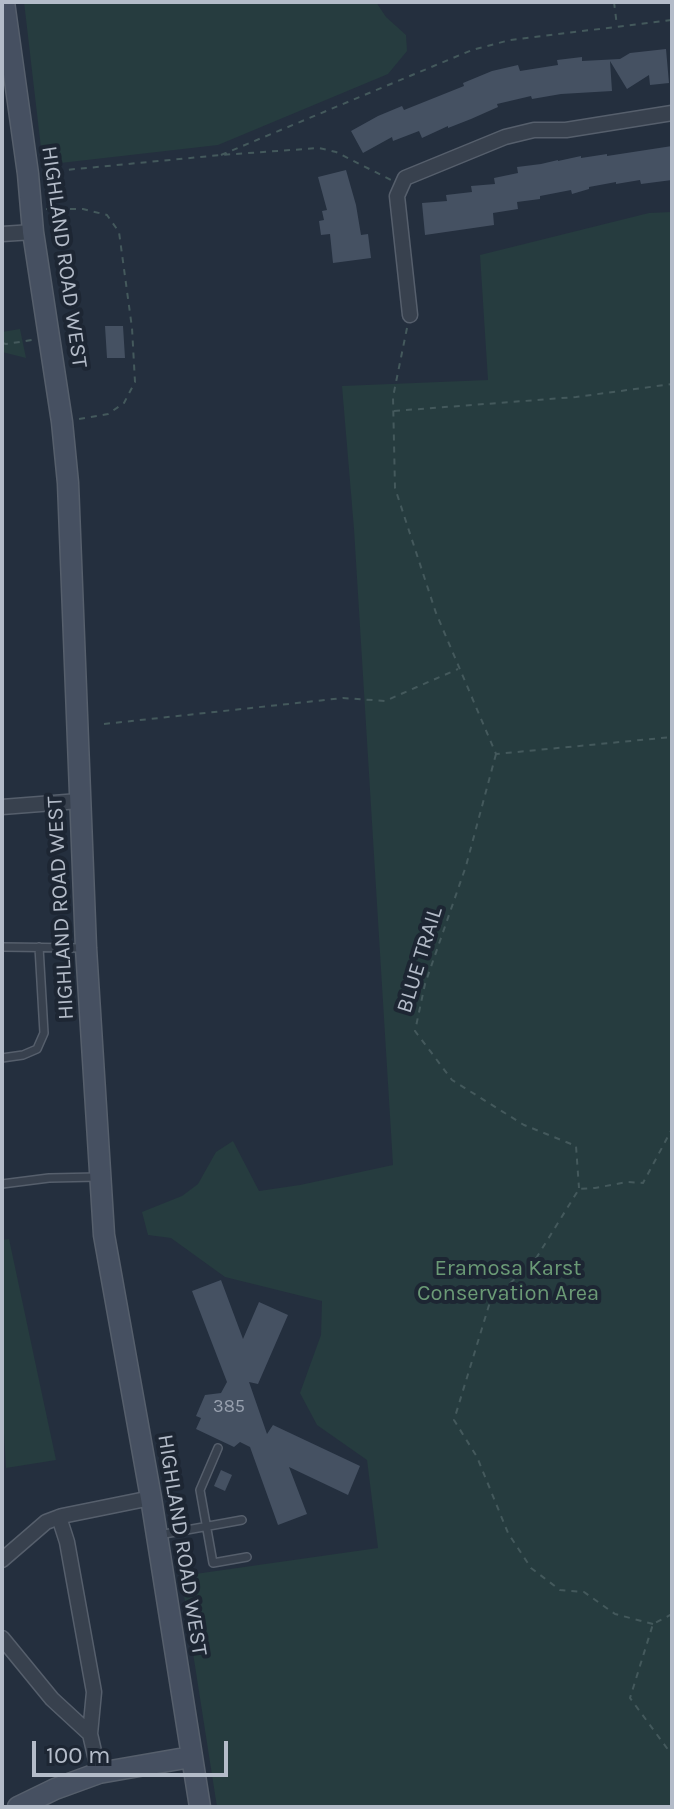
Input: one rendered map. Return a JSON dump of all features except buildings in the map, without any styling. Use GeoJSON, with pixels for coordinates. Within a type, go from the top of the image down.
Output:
{"type":"FeatureCollection","features":[{"type":"Feature","properties":{"kind":"street","name":"HIGHLAND ROAD WEST"},"geometry":{"type":"LineString","coordinates":[[4,2],[68,483],[86,948],[104,1235],[151,1498],[200,1807]]}},
{"type":"Feature","properties":{"kind":"street"},"geometry":{"type":"LineString","coordinates":[[410,315],[397,196],[405,178],[505,137],[534,130],[566,130],[672,113]]}},
{"type":"Feature","properties":{"kind":"street"},"geometry":{"type":"LineString","coordinates":[[2,234],[33,232]]}},
{"type":"Feature","properties":{"kind":"street"},"geometry":{"type":"LineString","coordinates":[[2,807],[79,801]]}},
{"type":"Feature","properties":{"kind":"street"},"geometry":{"type":"LineString","coordinates":[[2,1560],[42,1524],[59,1517],[151,1498]]}},
{"type":"Feature","properties":{"kind":"street"},"geometry":{"type":"LineString","coordinates":[[59,1517],[67,1542],[94,1692],[90,1734],[99,1773]]}},
{"type":"Feature","properties":{"kind":"street"},"geometry":{"type":"LineString","coordinates":[[2,1638],[52,1699],[90,1734]]}},
{"type":"Feature","properties":{"kind":"street"},"geometry":{"type":"LineString","coordinates":[[18,1807],[99,1773],[191,1757]]}},
{"type":"Feature","properties":{"kind":"lane"},"geometry":{"type":"LineString","coordinates":[[2,947],[86,948]]}},
{"type":"Feature","properties":{"kind":"lane"},"geometry":{"type":"LineString","coordinates":[[2,1058],[37,1049],[44,1033],[39,947]]}},
{"type":"Feature","properties":{"kind":"lane"},"geometry":{"type":"LineString","coordinates":[[2,1184],[49,1178],[100,1177]]}},
{"type":"Feature","properties":{"kind":"lane"},"geometry":{"type":"LineString","coordinates":[[218,1448],[200,1490],[213,1563],[247,1557]]}},
{"type":"Feature","properties":{"kind":"lane"},"geometry":{"type":"LineString","coordinates":[[157,1536],[242,1520]]}},
{"type":"Feature","properties":{"kind":"path"},"geometry":{"type":"LineString","coordinates":[[614,2],[617,27]]}},
{"type":"Feature","properties":{"kind":"path"},"geometry":{"type":"LineString","coordinates":[[221,155],[472,50],[510,40],[672,20]]}},
{"type":"Feature","properties":{"kind":"path"},"geometry":{"type":"LineString","coordinates":[[28,174],[319,148],[336,152],[402,185]]}},
{"type":"Feature","properties":{"kind":"path"},"geometry":{"type":"LineString","coordinates":[[31,209],[83,209],[107,215],[119,232],[132,328],[135,382],[124,403],[108,414],[62,422]]}},
{"type":"Feature","properties":{"kind":"path"},"geometry":{"type":"LineString","coordinates":[[410,315],[393,397],[395,488],[436,613],[496,754],[672,737]]}},
{"type":"Feature","properties":{"kind":"path"},"geometry":{"type":"LineString","coordinates":[[2,343],[50,336]]}},
{"type":"Feature","properties":{"kind":"path"},"geometry":{"type":"LineString","coordinates":[[393,411],[576,397],[672,384]]}},
{"type":"Feature","properties":{"kind":"path"},"geometry":{"type":"LineString","coordinates":[[104,724],[343,698],[385,701],[460,668]]}},
{"type":"Feature","properties":{"kind":"path","name":"BLUE TRAIL"},"geometry":{"type":"LineString","coordinates":[[496,754],[466,866],[425,984],[415,1031],[452,1080],[524,1125],[576,1146],[579,1189]]}},
{"type":"Feature","properties":{"kind":"path"},"geometry":{"type":"LineString","coordinates":[[672,1129],[643,1183],[627,1182],[579,1189],[535,1260],[490,1302],[454,1420],[477,1457],[508,1533],[531,1568],[560,1590],[584,1592],[615,1614],[653,1624],[672,1614]]}},
{"type":"Feature","properties":{"kind":"path"},"geometry":{"type":"LineString","coordinates":[[653,1624],[630,1698],[672,1755]]}},
{"type":"Feature","properties":{"kind":"green space"},"geometry":{"type":"Polygon","coordinates":[[[24,2],[376,2],[386,17],[406,35],[407,51],[388,74],[218,145],[43,165],[24,2]]]}},
{"type":"Feature","properties":{"kind":"green space","name":"Eramosa Karst Conservation Area"},"geometry":{"type":"Polygon","coordinates":[[[672,212],[672,1807],[217,1807],[181,1576],[378,1548],[367,1460],[317,1425],[300,1393],[321,1335],[322,1301],[225,1277],[171,1238],[148,1235],[142,1212],[182,1196],[198,1184],[216,1152],[233,1141],[259,1191],[393,1165],[354,529],[342,386],[488,380],[480,255],[649,213],[672,212]]]}},
{"type":"Feature","properties":{"kind":"green space"},"geometry":{"type":"Polygon","coordinates":[[[20,329],[26,358],[2,352],[2,332],[20,329]]]}},
{"type":"Feature","properties":{"kind":"green space"},"geometry":{"type":"Polygon","coordinates":[[[9,1239],[56,1460],[6,1468],[2,1400],[2,1240],[9,1239]]]}}]}
